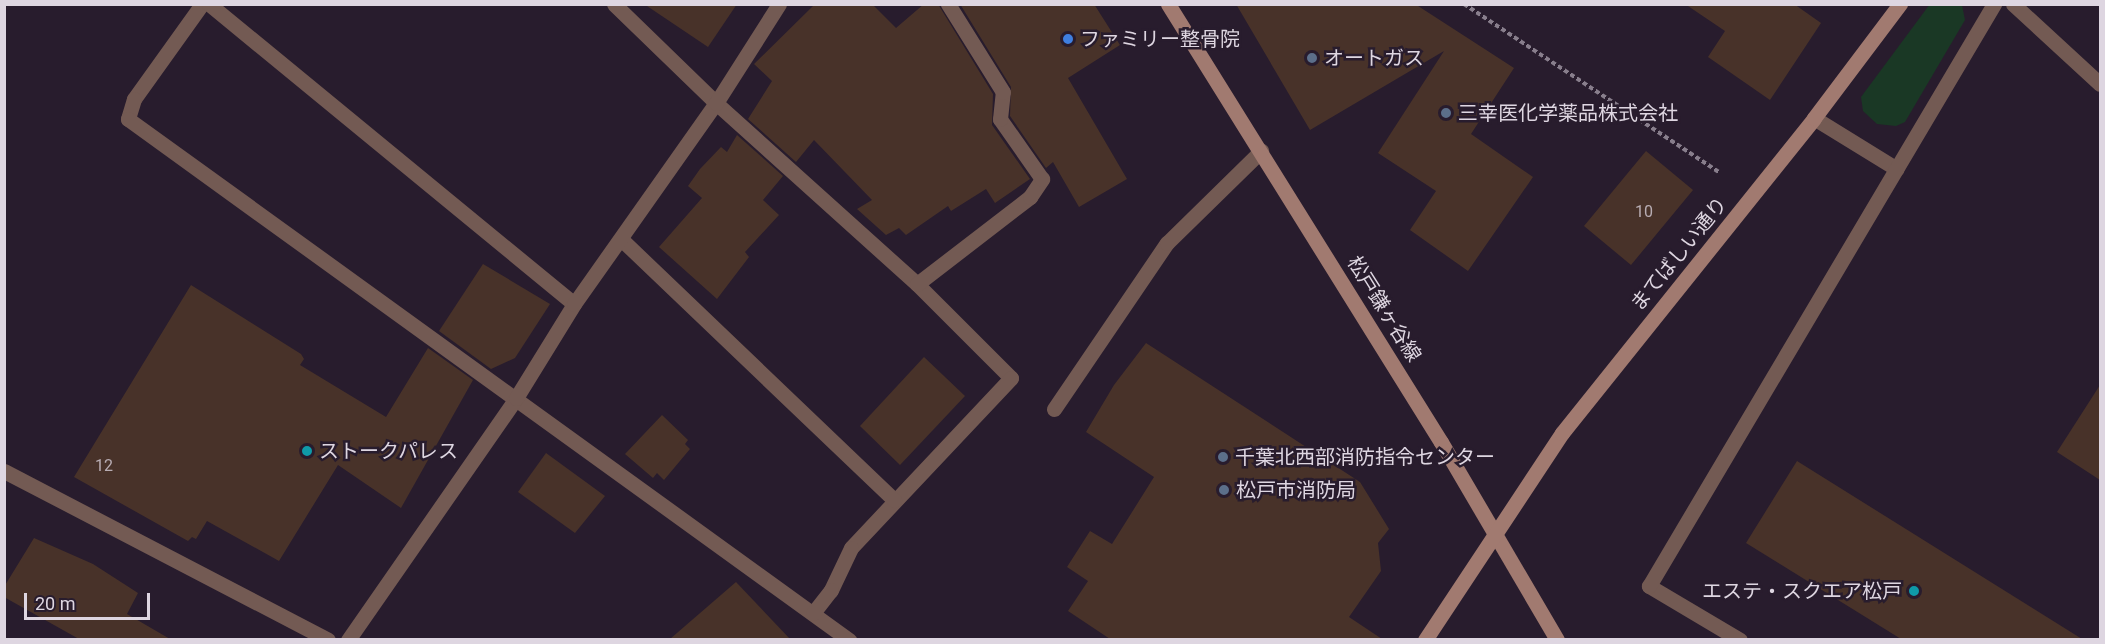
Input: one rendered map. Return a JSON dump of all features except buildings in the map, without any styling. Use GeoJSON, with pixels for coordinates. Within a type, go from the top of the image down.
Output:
{"type":"FeatureCollection","features":[{"type":"Feature","properties":{"kind":"street"},"geometry":{"type":"LineString","coordinates":[[202,4],[134,99],[128,119],[849,639]]}},
{"type":"Feature","properties":{"kind":"street"},"geometry":{"type":"LineString","coordinates":[[209,4],[574,304]]}},
{"type":"Feature","properties":{"kind":"street"},"geometry":{"type":"LineString","coordinates":[[614,4],[716,103],[917,284],[1011,378],[851,548],[831,590],[813,613]]}},
{"type":"Feature","properties":{"kind":"street"},"geometry":{"type":"LineString","coordinates":[[348,639],[516,398],[574,304],[716,103],[779,4]]}},
{"type":"Feature","properties":{"kind":"street"},"geometry":{"type":"LineString","coordinates":[[917,284],[1030,197],[1042,179],[1000,119],[1003,92],[948,4]]}},
{"type":"Feature","properties":{"kind":"street","name":"松戸鎌ヶ谷線"},"geometry":{"type":"LineString","coordinates":[[1168,4],[1261,151],[1557,639]]}},
{"type":"Feature","properties":{"kind":"street","name":"まてばしい通り"},"geometry":{"type":"LineString","coordinates":[[1425,639],[1562,433],[1814,118],[1900,4]]}},
{"type":"Feature","properties":{"kind":"street"},"geometry":{"type":"LineString","coordinates":[[1740,639],[1649,586],[1994,4]]}},
{"type":"Feature","properties":{"kind":"street"},"geometry":{"type":"LineString","coordinates":[[2013,4],[2100,84]]}},
{"type":"Feature","properties":{"kind":"street"},"geometry":{"type":"LineString","coordinates":[[1814,118],[1897,169]]}},
{"type":"Feature","properties":{"kind":"street"},"geometry":{"type":"LineString","coordinates":[[1054,409],[1167,243],[1261,151]]}},
{"type":"Feature","properties":{"kind":"street"},"geometry":{"type":"LineString","coordinates":[[621,239],[894,500]]}},
{"type":"Feature","properties":{"kind":"street"},"geometry":{"type":"LineString","coordinates":[[4,471],[328,639]]}},
{"type":"Feature","properties":{"kind":"path"},"geometry":{"type":"LineString","coordinates":[[1464,4],[1720,173]]}},
{"type":"Feature","properties":{"kind":"green space"},"geometry":{"type":"Polygon","coordinates":[[[1930,4],[1962,5],[1965,20],[1905,122],[1896,126],[1877,124],[1863,111],[1861,97],[1930,4]]]}},
{"type":"Feature","properties":{"kind":"place","name":"ファミリー整骨院"},"geometry":{"type":"Point","coordinates":[1068,39]}},
{"type":"Feature","properties":{"kind":"place","name":"オートガス"},"geometry":{"type":"Point","coordinates":[1312,58]}},
{"type":"Feature","properties":{"kind":"place","name":"三幸医化学薬品株式会社"},"geometry":{"type":"Point","coordinates":[1446,113]}},
{"type":"Feature","properties":{"kind":"place","name":"ストークパレス"},"geometry":{"type":"Point","coordinates":[307,451]}},
{"type":"Feature","properties":{"kind":"place","name":"千葉北西部消防指令センター"},"geometry":{"type":"Point","coordinates":[1223,457]}},
{"type":"Feature","properties":{"kind":"place","name":"松戸市消防局"},"geometry":{"type":"Point","coordinates":[1224,490]}},
{"type":"Feature","properties":{"kind":"place","name":"エステ・スクエア松戸"},"geometry":{"type":"Point","coordinates":[1914,591]}}]}
